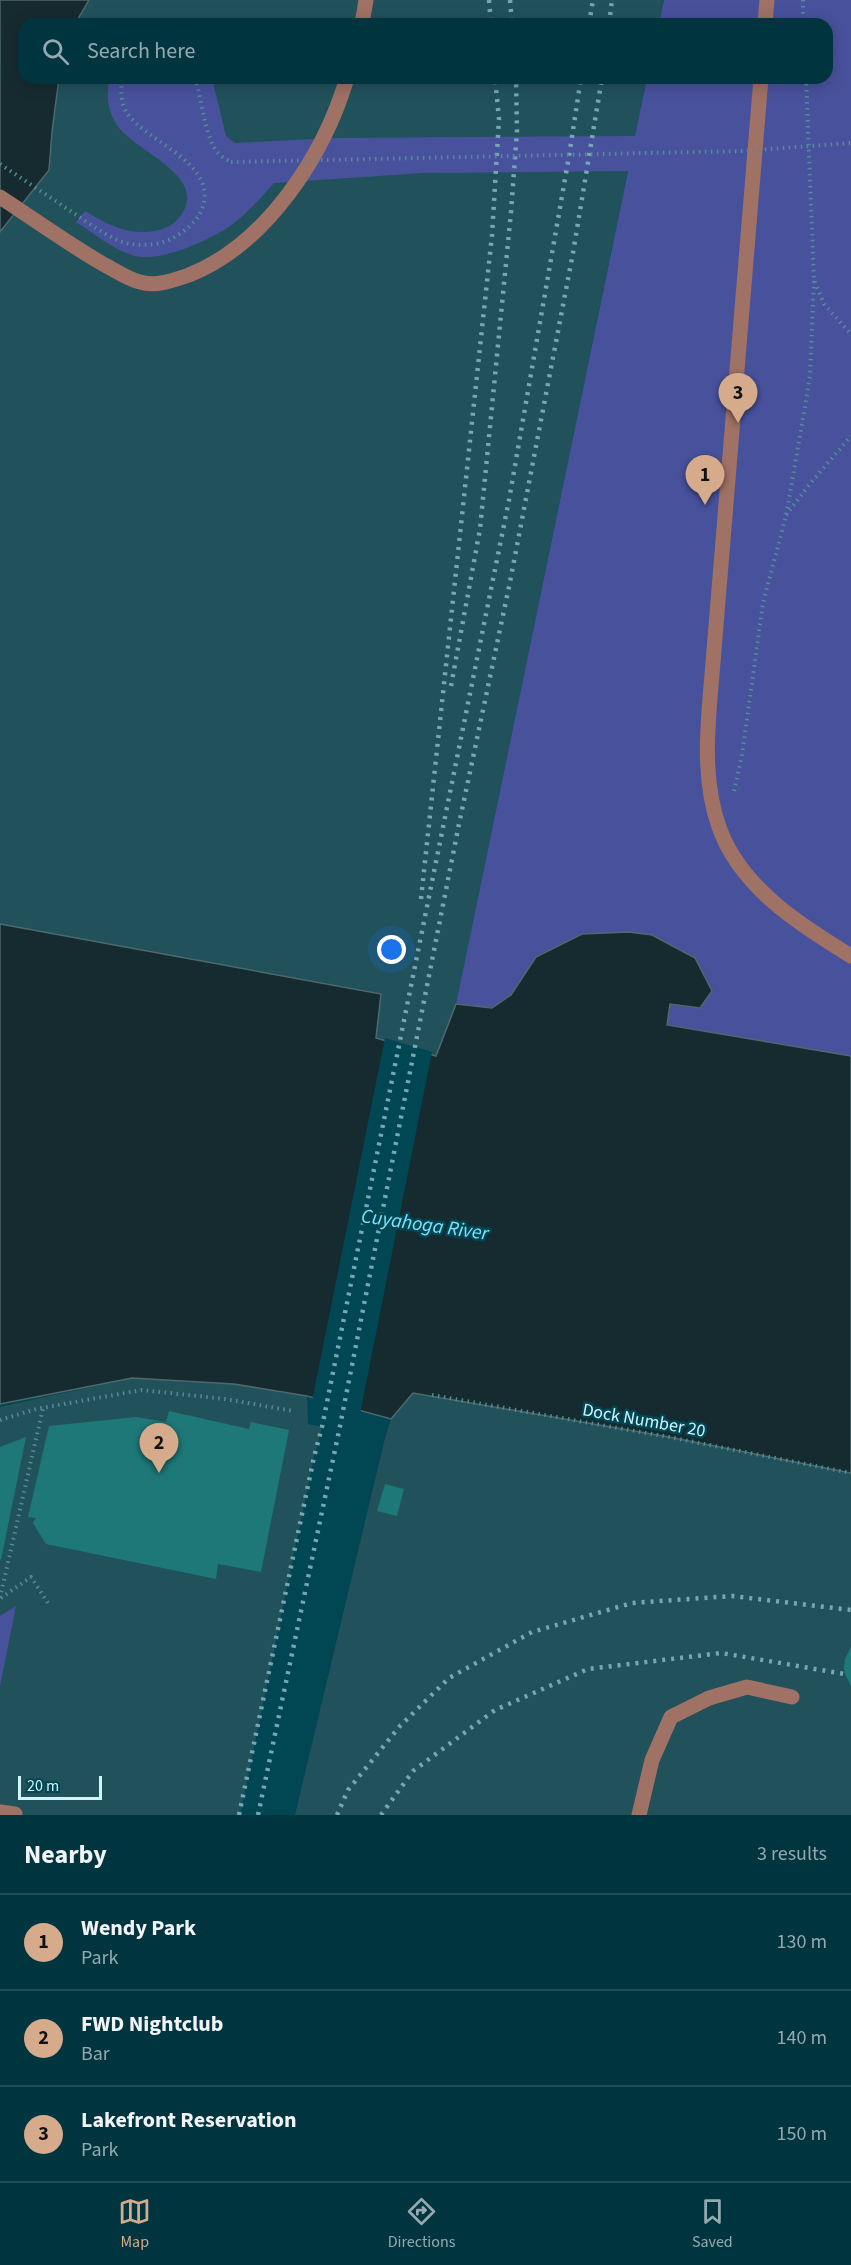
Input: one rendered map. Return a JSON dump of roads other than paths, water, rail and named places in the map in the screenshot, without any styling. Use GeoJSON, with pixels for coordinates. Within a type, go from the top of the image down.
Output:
{"type":"FeatureCollection","features":[{"type":"Feature","properties":{"kind":"street"},"geometry":{"type":"LineString","coordinates":[[363,18],[366,0]]}},
{"type":"Feature","properties":{"kind":"street"},"geometry":{"type":"LineString","coordinates":[[766,18],[767,0]]}},
{"type":"Feature","properties":{"kind":"street"},"geometry":{"type":"LineString","coordinates":[[0,196],[95,259],[141,283],[177,279],[201,270],[226,254],[259,227],[289,194],[315,156],[326,135],[345,84]]}},
{"type":"Feature","properties":{"kind":"street"},"geometry":{"type":"LineString","coordinates":[[761,84],[714,650],[708,761],[710,784],[719,828],[743,870],[777,905],[814,934],[851,956]]}},
{"type":"Feature","properties":{"kind":"street"},"geometry":{"type":"LineString","coordinates":[[639,1815],[652,1760],[671,1717],[709,1698],[747,1687],[792,1697]]}},
{"type":"Feature","properties":{"kind":"street"},"geometry":{"type":"LineString","coordinates":[[0,1812],[15,1814],[6,1815]]}},
{"type":"Feature","properties":{"kind":"water"},"geometry":{"type":"Polygon","coordinates":[[[0,0],[89,0],[78,18],[18,18],[18,84],[58,84],[49,170],[0,232],[0,0]]]}},
{"type":"Feature","properties":{"kind":"water","name":"Cuyahoga River"},"geometry":{"type":"Polygon","coordinates":[[[0,924],[381,994],[376,1038],[436,1056],[456,1004],[492,1008],[511,995],[536,957],[582,934],[629,932],[652,935],[695,958],[712,991],[700,1008],[670,1004],[667,1025],[851,1056],[851,1473],[669,1437],[413,1393],[391,1419],[307,1396],[234,1384],[132,1378],[0,1404],[0,924]]]}},
{"type":"Feature","properties":{"kind":"railway"},"geometry":{"type":"LineString","coordinates":[[489,0],[490,18]]}},
{"type":"Feature","properties":{"kind":"railway"},"geometry":{"type":"LineString","coordinates":[[510,0],[512,18]]}},
{"type":"Feature","properties":{"kind":"railway"},"geometry":{"type":"LineString","coordinates":[[590,18],[593,0]]}},
{"type":"Feature","properties":{"kind":"railway"},"geometry":{"type":"LineString","coordinates":[[610,18],[612,0]]}},
{"type":"Feature","properties":{"kind":"railway"},"geometry":{"type":"LineString","coordinates":[[421,899],[492,235],[499,119],[496,84]]}},
{"type":"Feature","properties":{"kind":"railway"},"geometry":{"type":"LineString","coordinates":[[451,686],[480,529],[511,212],[517,131],[516,84]]}},
{"type":"Feature","properties":{"kind":"railway"},"geometry":{"type":"LineString","coordinates":[[239,1815],[322,1427],[509,500],[580,84]]}},
{"type":"Feature","properties":{"kind":"railway"},"geometry":{"type":"LineString","coordinates":[[258,1815],[339,1431],[459,824],[510,582],[573,253],[601,84]]}},
{"type":"Feature","properties":{"kind":"railway"},"geometry":{"type":"LineString","coordinates":[[337,1815],[348,1790],[400,1726],[449,1678],[532,1632],[632,1603],[732,1596],[851,1610]]}},
{"type":"Feature","properties":{"kind":"railway"},"geometry":{"type":"LineString","coordinates":[[381,1815],[413,1771],[495,1710],[588,1669],[721,1653],[845,1674]]}},
{"type":"Feature","properties":{"kind":"place","name":"Lakefront Reservation"},"geometry":{"type":"Point","coordinates":[738,423]}},
{"type":"Feature","properties":{"kind":"place","name":"Wendy Park"},"geometry":{"type":"Point","coordinates":[705,505]}},
{"type":"Feature","properties":{"kind":"place","name":"FWD Nightclub"},"geometry":{"type":"Point","coordinates":[159,1473]}}]}
